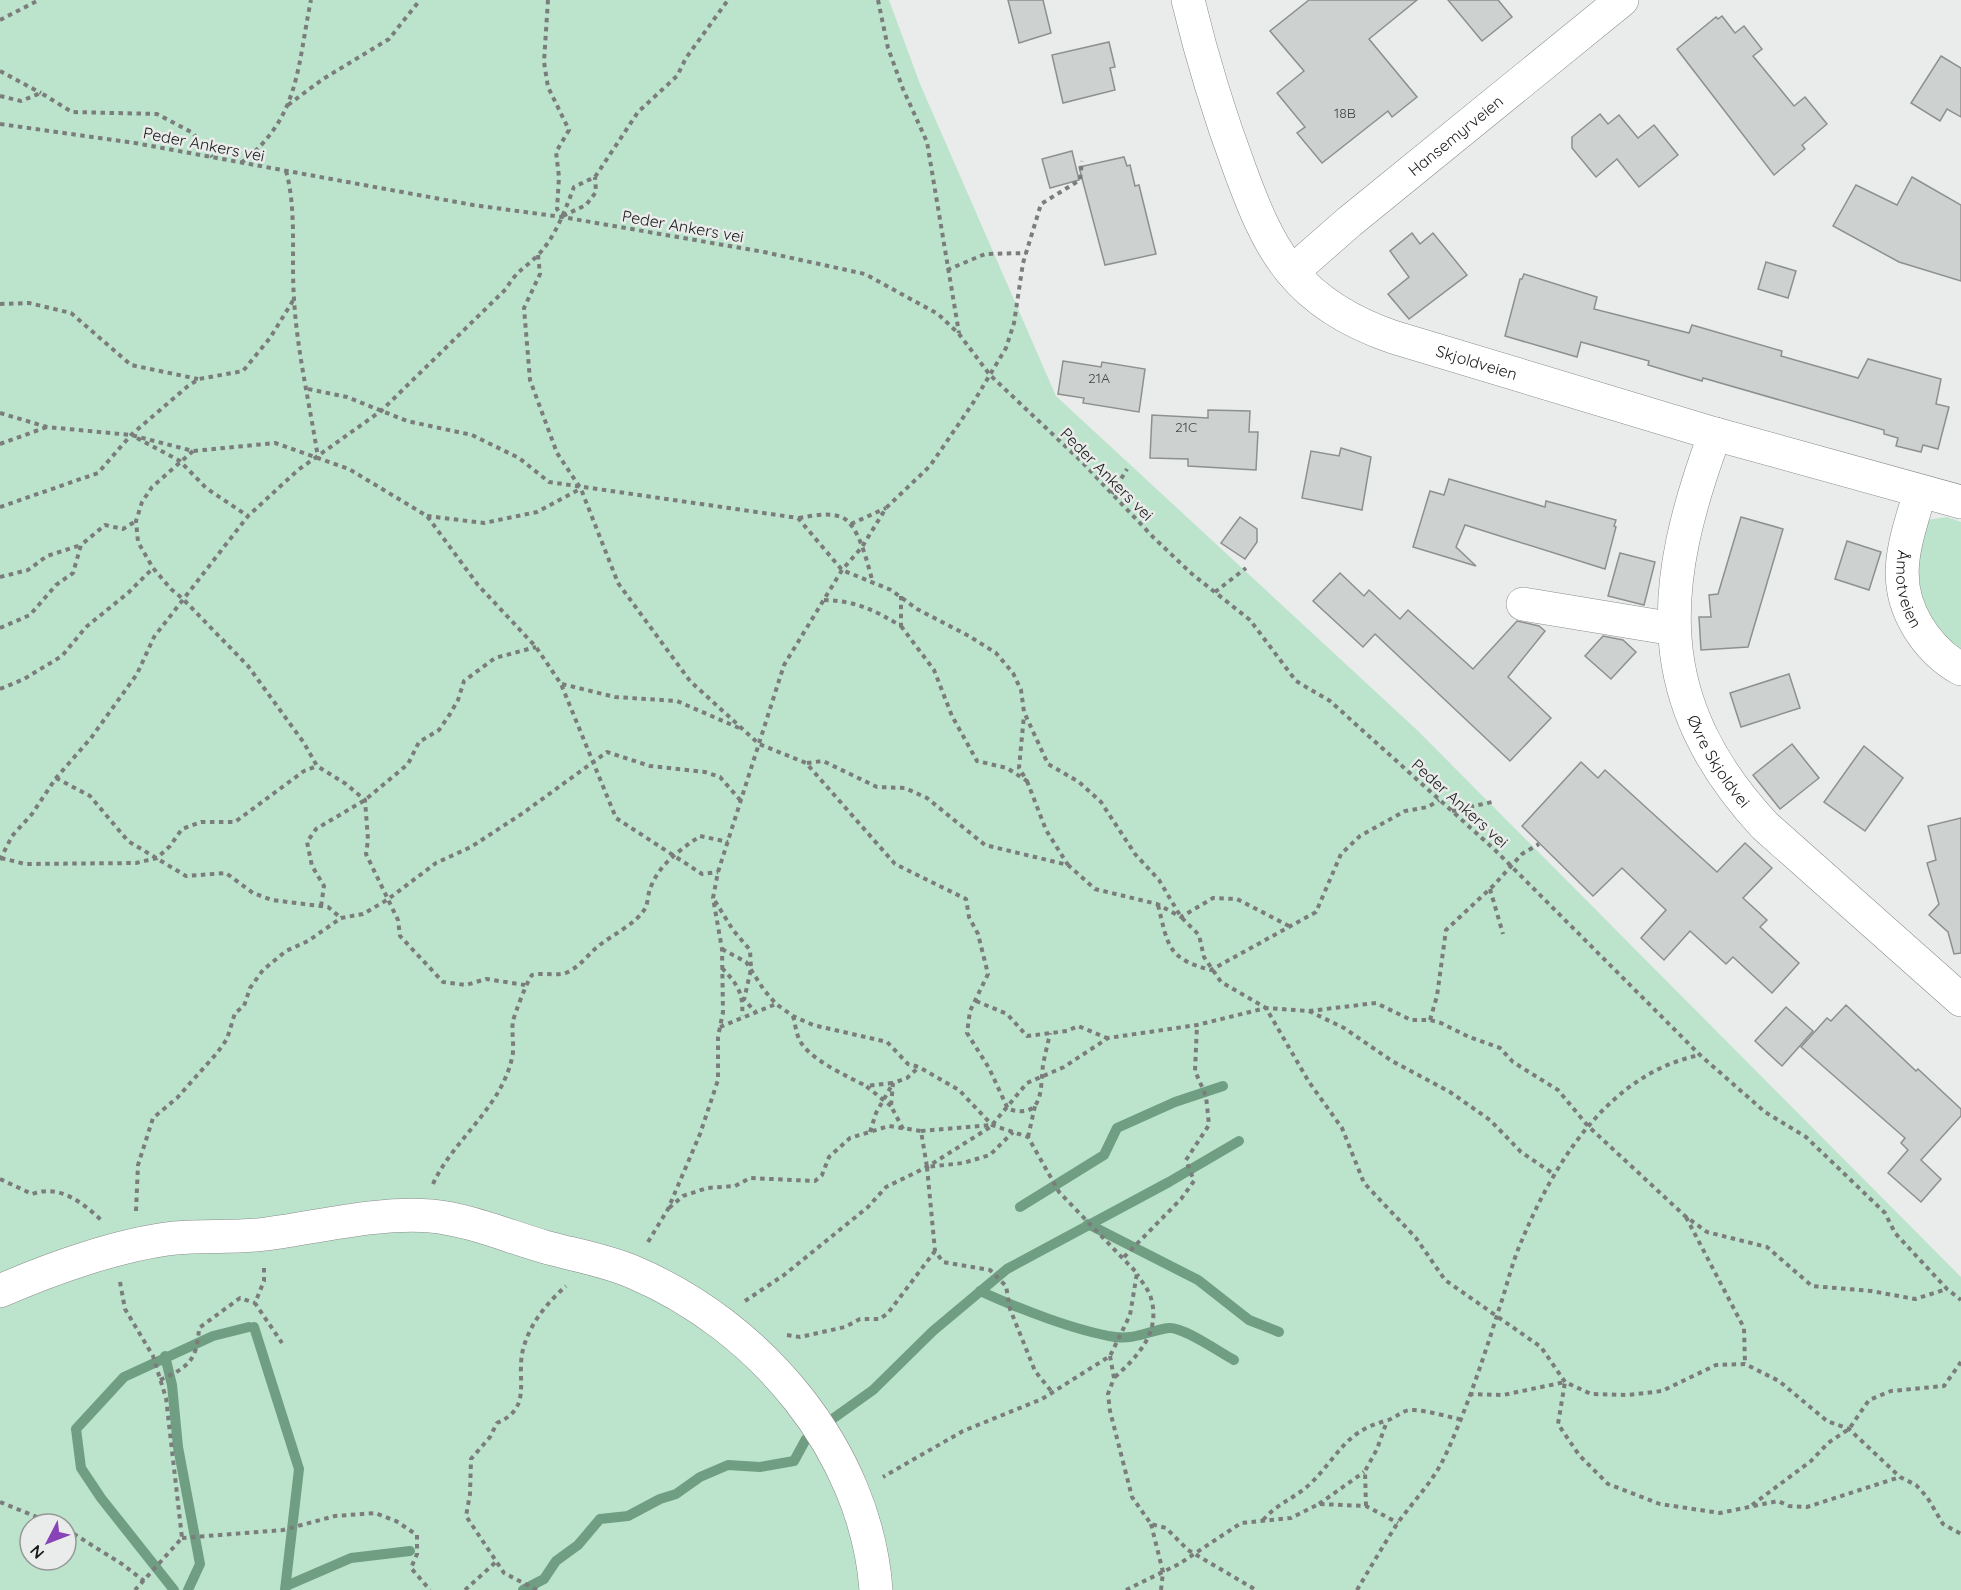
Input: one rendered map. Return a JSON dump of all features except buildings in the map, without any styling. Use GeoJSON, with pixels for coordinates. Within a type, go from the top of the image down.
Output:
{"type":"FeatureCollection","features":[{"type":"Feature","properties":{"kind":"street","name":"Skjoldveien"},"geometry":{"type":"LineString","coordinates":[[1188,0],[1206,73],[1259,220],[1292,272],[1316,295],[1367,328],[1715,434],[1961,502]]}},
{"type":"Feature","properties":{"kind":"street","name":"Hansemyrveien"},"geometry":{"type":"LineString","coordinates":[[1292,272],[1349,222],[1622,0]]}},
{"type":"Feature","properties":{"kind":"street","name":"Øvre Skjoldvei"},"geometry":{"type":"LineString","coordinates":[[1715,434],[1692,495],[1673,591],[1678,669],[1700,730],[1721,772],[1740,799],[1765,826],[1961,1000]]}},
{"type":"Feature","properties":{"kind":"street","name":"Åmotveien"},"geometry":{"type":"LineString","coordinates":[[1920,492],[1904,548],[1903,596],[1924,637],[1946,660],[1961,669]]}},
{"type":"Feature","properties":{"kind":"street"},"geometry":{"type":"LineString","coordinates":[[1523,604],[1674,628]]}},
{"type":"Feature","properties":{"kind":"street"},"geometry":{"type":"LineString","coordinates":[[0,1291],[32,1277],[124,1249],[174,1238],[264,1234],[392,1214],[466,1221],[630,1271],[659,1284],[708,1314],[758,1354],[795,1394],[814,1421],[853,1494],[868,1542],[876,1590]]}},
{"type":"Feature","properties":{"kind":"path"},"geometry":{"type":"LineString","coordinates":[[0,20],[39,0]]}},
{"type":"Feature","properties":{"kind":"path"},"geometry":{"type":"LineString","coordinates":[[241,163],[260,148],[277,127],[297,82],[311,0]]}},
{"type":"Feature","properties":{"kind":"path"},"geometry":{"type":"LineString","coordinates":[[287,105],[323,79],[389,39],[420,0]]}},
{"type":"Feature","properties":{"kind":"path"},"geometry":{"type":"LineString","coordinates":[[548,0],[544,62],[548,87],[569,130],[556,152],[559,177],[557,209],[562,217]]}},
{"type":"Feature","properties":{"kind":"path"},"geometry":{"type":"LineString","coordinates":[[317,766],[304,771],[235,822],[201,822],[182,829],[170,846],[157,858],[136,863],[25,864],[1,859],[12,836],[32,814],[56,778],[104,720],[137,674],[154,637],[248,516],[298,470],[318,458],[381,411],[506,289],[516,273],[538,255],[549,242],[574,187],[595,177],[638,112],[677,76],[686,58],[728,0]]}},
{"type":"Feature","properties":{"kind":"path"},"geometry":{"type":"LineString","coordinates":[[878,0],[888,48],[927,142],[959,334]]}},
{"type":"Feature","properties":{"kind":"path"},"geometry":{"type":"LineString","coordinates":[[0,71],[72,112],[156,114],[193,133],[212,157]]}},
{"type":"Feature","properties":{"kind":"path"},"geometry":{"type":"LineString","coordinates":[[0,96],[21,101],[40,93]]}},
{"type":"Feature","properties":{"kind":"path","name":"Peder Ankers vei"},"geometry":{"type":"LineString","coordinates":[[0,124],[135,143],[473,205],[562,217],[764,252],[856,272],[901,291],[938,314],[959,334],[990,375],[1177,560],[1250,620],[1296,681],[1330,701],[1452,811],[1700,1055],[1765,1112],[1806,1137],[1845,1174],[1885,1213],[1895,1233],[1947,1290],[1961,1300]]}},
{"type":"Feature","properties":{"kind":"path"},"geometry":{"type":"LineString","coordinates":[[653,1233],[668,1209],[700,1134],[718,1080],[720,1027],[723,1012],[722,949],[713,898],[718,872],[784,665],[842,570],[862,547],[886,508],[930,466],[1006,348],[1014,323],[1026,253],[1041,204],[1080,180],[1082,161]]}},
{"type":"Feature","properties":{"kind":"path"},"geometry":{"type":"LineString","coordinates":[[286,171],[291,189],[297,334],[318,458]]}},
{"type":"Feature","properties":{"kind":"path"},"geometry":{"type":"LineString","coordinates":[[562,217],[586,205],[596,192],[595,177]]}},
{"type":"Feature","properties":{"kind":"path"},"geometry":{"type":"LineString","coordinates":[[947,270],[986,254],[1026,253]]}},
{"type":"Feature","properties":{"kind":"path"},"geometry":{"type":"LineString","coordinates":[[538,255],[540,274],[524,308],[530,380],[557,453],[581,489],[618,583],[690,681],[759,744],[806,763],[895,864],[966,899],[969,917],[978,934],[988,975],[970,1011],[967,1033],[989,1068],[1008,1109],[1019,1112],[1035,1105]]}},
{"type":"Feature","properties":{"kind":"path"},"geometry":{"type":"LineString","coordinates":[[0,304],[29,303],[71,313],[131,366],[199,379],[243,371],[270,338],[294,299]]}},
{"type":"Feature","properties":{"kind":"path"},"geometry":{"type":"LineString","coordinates":[[0,507],[98,473],[131,435],[199,379]]}},
{"type":"Feature","properties":{"kind":"path"},"geometry":{"type":"LineString","coordinates":[[308,389],[347,397],[407,421],[472,435],[519,458],[549,482],[581,489],[798,518],[826,515],[842,517],[851,524],[862,547],[873,583]]}},
{"type":"Feature","properties":{"kind":"path"},"geometry":{"type":"LineString","coordinates":[[0,413],[47,427],[131,435],[193,451],[275,443],[349,469],[427,516],[478,585],[536,647],[561,684],[616,818],[702,874],[718,872]]}},
{"type":"Feature","properties":{"kind":"path"},"geometry":{"type":"LineString","coordinates":[[0,444],[47,427]]}},
{"type":"Feature","properties":{"kind":"path"},"geometry":{"type":"LineString","coordinates":[[131,435],[180,461],[206,488],[248,516]]}},
{"type":"Feature","properties":{"kind":"path"},"geometry":{"type":"LineString","coordinates":[[193,451],[152,487],[142,502],[136,521],[138,542],[153,568],[248,666],[304,743],[317,766],[346,784],[365,800],[368,840],[366,854],[398,920],[400,936],[443,982],[466,985],[486,979],[525,985]]}},
{"type":"Feature","properties":{"kind":"path"},"geometry":{"type":"LineString","coordinates":[[1126,475],[1127,469]]}},
{"type":"Feature","properties":{"kind":"path"},"geometry":{"type":"LineString","coordinates":[[1112,494],[1126,475],[1133,471]]}},
{"type":"Feature","properties":{"kind":"path"},"geometry":{"type":"LineString","coordinates":[[427,516],[484,523],[537,512],[581,489]]}},
{"type":"Feature","properties":{"kind":"path"},"geometry":{"type":"LineString","coordinates":[[851,524],[886,508]]}},
{"type":"Feature","properties":{"kind":"path"},"geometry":{"type":"LineString","coordinates":[[798,518],[842,570],[901,596],[917,609],[996,654],[1013,673],[1021,690],[1024,712],[1019,768],[1027,781],[1046,830],[1068,865],[1095,888],[1157,904],[1181,917]]}},
{"type":"Feature","properties":{"kind":"path"},"geometry":{"type":"LineString","coordinates":[[0,577],[28,570],[46,556],[81,545],[105,525],[123,529],[136,521]]}},
{"type":"Feature","properties":{"kind":"path"},"geometry":{"type":"LineString","coordinates":[[0,628],[30,615],[56,585],[73,573],[81,545]]}},
{"type":"Feature","properties":{"kind":"path"},"geometry":{"type":"LineString","coordinates":[[0,689],[24,679],[62,656],[86,627],[128,593],[153,568]]}},
{"type":"Feature","properties":{"kind":"path"},"geometry":{"type":"LineString","coordinates":[[1215,592],[1246,568]]}},
{"type":"Feature","properties":{"kind":"path"},"geometry":{"type":"LineString","coordinates":[[901,596],[901,626]]}},
{"type":"Feature","properties":{"kind":"path"},"geometry":{"type":"LineString","coordinates":[[824,600],[850,601],[880,613],[901,626],[934,670],[952,716],[977,761],[1007,768],[1027,781]]}},
{"type":"Feature","properties":{"kind":"path"},"geometry":{"type":"LineString","coordinates":[[321,906],[324,886],[312,866],[307,842],[316,829],[365,800],[408,764],[419,742],[439,730],[458,700],[464,681],[495,658],[536,647]]}},
{"type":"Feature","properties":{"kind":"path"},"geometry":{"type":"LineString","coordinates":[[561,684],[615,697],[677,701],[743,729]]}},
{"type":"Feature","properties":{"kind":"path"},"geometry":{"type":"LineString","coordinates":[[1024,712],[1048,764],[1079,782],[1101,802],[1135,854],[1159,880],[1181,917],[1199,935],[1204,957],[1211,970],[1221,982],[1266,1008],[1309,1082],[1342,1128],[1364,1183],[1416,1238],[1445,1280],[1540,1347],[1565,1382],[1591,1394],[1628,1395],[1662,1391],[1716,1365],[1746,1364],[1779,1381],[1827,1421],[1849,1429],[1900,1477],[1916,1485],[1943,1524],[1961,1534]]}},
{"type":"Feature","properties":{"kind":"path"},"geometry":{"type":"LineString","coordinates":[[182,1538],[166,1398],[153,1356],[125,1309],[121,1287],[124,1249],[138,1165],[153,1118],[177,1098],[217,1053],[227,1039],[235,1013],[244,1006],[250,988],[263,970],[286,951],[308,942],[341,918],[363,914],[387,900],[436,863],[471,847],[524,813],[607,752],[650,766],[705,772],[720,777],[741,801]]}},
{"type":"Feature","properties":{"kind":"path"},"geometry":{"type":"LineString","coordinates":[[806,763],[823,761],[877,787],[905,788],[927,798],[985,845],[1068,865]]}},
{"type":"Feature","properties":{"kind":"path"},"geometry":{"type":"LineString","coordinates":[[56,778],[90,796],[128,842],[186,876],[226,873],[253,893],[272,900],[321,906],[341,918]]}},
{"type":"Feature","properties":{"kind":"path"},"geometry":{"type":"LineString","coordinates":[[1157,904],[1168,946],[1188,964],[1211,970],[1316,912],[1341,854],[1360,836],[1405,811],[1428,807],[1439,800]]}},
{"type":"Feature","properties":{"kind":"path"},"geometry":{"type":"LineString","coordinates":[[1452,811],[1492,802]]}},
{"type":"Feature","properties":{"kind":"path"},"geometry":{"type":"LineString","coordinates":[[432,1216],[437,1210],[433,1183],[497,1093],[512,1059],[513,1019],[523,999],[525,985],[532,975],[546,972],[560,975],[570,971],[595,948],[633,920],[646,907],[651,888],[660,870],[674,855],[700,836],[728,842]]}},
{"type":"Feature","properties":{"kind":"path"},"geometry":{"type":"LineString","coordinates":[[1430,1020],[1437,996],[1446,930],[1490,889],[1510,866],[1539,844]]}},
{"type":"Feature","properties":{"kind":"path"},"geometry":{"type":"LineString","coordinates":[[1490,889],[1503,934]]}},
{"type":"Feature","properties":{"kind":"path"},"geometry":{"type":"LineString","coordinates":[[713,898],[733,930],[750,950],[750,969],[742,1016]]}},
{"type":"Feature","properties":{"kind":"path"},"geometry":{"type":"LineString","coordinates":[[1181,917],[1214,898],[1238,899],[1289,926]]}},
{"type":"Feature","properties":{"kind":"path"},"geometry":{"type":"LineString","coordinates":[[722,949],[746,962],[776,1004],[793,1016],[813,1024],[887,1042],[908,1064],[919,1067],[959,1090],[992,1125]]}},
{"type":"Feature","properties":{"kind":"path"},"geometry":{"type":"LineString","coordinates":[[722,968],[738,984],[744,1000],[755,1011]]}},
{"type":"Feature","properties":{"kind":"path"},"geometry":{"type":"LineString","coordinates":[[976,1001],[1006,1014],[1027,1036],[1078,1026],[1108,1038]]}},
{"type":"Feature","properties":{"kind":"path"},"geometry":{"type":"LineString","coordinates":[[708,1314],[737,1306],[759,1293],[868,1207],[886,1187],[927,1167],[992,1125],[1028,1083],[1064,1067],[1108,1038],[1197,1025],[1266,1008],[1309,1011],[1376,1003],[1411,1020],[1430,1020],[1500,1048],[1513,1062],[1558,1090],[1588,1126],[1685,1216],[1707,1232],[1767,1248],[1812,1286],[1851,1288],[1915,1299],[1947,1290]]}},
{"type":"Feature","properties":{"kind":"path"},"geometry":{"type":"LineString","coordinates":[[720,1027],[742,1016],[776,1004]]}},
{"type":"Feature","properties":{"kind":"path"},"geometry":{"type":"LineString","coordinates":[[1309,1011],[1344,1028],[1392,1061],[1450,1092],[1490,1120],[1521,1152],[1555,1176]]}},
{"type":"Feature","properties":{"kind":"path"},"geometry":{"type":"LineString","coordinates":[[793,1016],[800,1041],[830,1067],[866,1086],[891,1106],[903,1130]]}},
{"type":"Feature","properties":{"kind":"path"},"geometry":{"type":"LineString","coordinates":[[1124,1257],[1181,1199],[1194,1181],[1186,1160],[1209,1125],[1206,1096],[1195,1071],[1197,1025]]}},
{"type":"Feature","properties":{"kind":"path"},"geometry":{"type":"LineString","coordinates":[[1028,1137],[1035,1105],[1043,1091],[1042,1075],[1050,1032]]}},
{"type":"Feature","properties":{"kind":"path"},"geometry":{"type":"LineString","coordinates":[[1357,1590],[1398,1523],[1428,1487],[1446,1454],[1497,1315],[1521,1240],[1555,1176],[1588,1126],[1639,1078],[1686,1058],[1700,1055]]}},
{"type":"Feature","properties":{"kind":"path"},"geometry":{"type":"LineString","coordinates":[[866,1086],[893,1083],[907,1078],[919,1067]]}},
{"type":"Feature","properties":{"kind":"path"},"geometry":{"type":"LineString","coordinates":[[870,1133],[882,1099],[893,1083]]}},
{"type":"Feature","properties":{"kind":"path"},"geometry":{"type":"LineString","coordinates":[[891,1106],[893,1083]]}},
{"type":"Feature","properties":{"kind":"path"},"geometry":{"type":"LineString","coordinates":[[668,1209],[683,1196],[707,1188],[735,1186],[750,1178],[815,1181],[822,1175],[829,1157],[850,1138],[889,1126],[921,1131],[992,1125],[1028,1137],[1059,1192],[1088,1224],[1124,1257],[1137,1273],[1151,1297],[1152,1333],[1135,1359],[1114,1378],[1108,1394],[1132,1497],[1150,1524],[1163,1572],[1161,1590]]}},
{"type":"Feature","properties":{"kind":"path"},"geometry":{"type":"LineString","coordinates":[[921,1131],[935,1251],[944,1262],[990,1270],[1006,1286],[1010,1309],[1035,1371],[1052,1392]]}},
{"type":"Feature","properties":{"kind":"path"},"geometry":{"type":"LineString","coordinates":[[927,1167],[963,1163],[990,1155],[1014,1132]]}},
{"type":"Feature","properties":{"kind":"path"},"geometry":{"type":"LineString","coordinates":[[0,1179],[32,1194],[40,1191],[70,1195],[87,1206],[102,1221],[127,1231],[124,1249]]}},
{"type":"Feature","properties":{"kind":"path"},"geometry":{"type":"LineString","coordinates":[[1685,1216],[1744,1328],[1746,1364]]}},
{"type":"Feature","properties":{"kind":"path"},"geometry":{"type":"LineString","coordinates":[[255,1303],[264,1281],[264,1234]]}},
{"type":"Feature","properties":{"kind":"path"},"geometry":{"type":"LineString","coordinates":[[758,1354],[788,1335],[800,1337],[845,1327],[860,1319],[880,1319],[888,1313],[935,1251]]}},
{"type":"Feature","properties":{"kind":"path"},"geometry":{"type":"LineString","coordinates":[[537,1590],[504,1573],[465,1516],[470,1494],[471,1459],[490,1437],[497,1423],[512,1417],[519,1407],[523,1349],[530,1329],[552,1299],[573,1280],[581,1257]]}},
{"type":"Feature","properties":{"kind":"path"},"geometry":{"type":"LineString","coordinates":[[853,1494],[963,1431],[1052,1392],[1110,1356],[1130,1315],[1137,1273]]}},
{"type":"Feature","properties":{"kind":"path"},"geometry":{"type":"LineString","coordinates":[[160,1380],[185,1368],[198,1350],[200,1328],[240,1298],[255,1303],[282,1343]]}},
{"type":"Feature","properties":{"kind":"path"},"geometry":{"type":"LineString","coordinates":[[1110,1356],[1114,1378]]}},
{"type":"Feature","properties":{"kind":"path"},"geometry":{"type":"LineString","coordinates":[[1748,1507],[1811,1461],[1828,1443],[1849,1429],[1869,1400],[1891,1391],[1944,1386],[1961,1362]]}},
{"type":"Feature","properties":{"kind":"path"},"geometry":{"type":"LineString","coordinates":[[1469,1394],[1503,1395],[1565,1382]]}},
{"type":"Feature","properties":{"kind":"path"},"geometry":{"type":"LineString","coordinates":[[1565,1382],[1558,1424],[1579,1455],[1608,1484],[1660,1504],[1720,1513],[1778,1501],[1788,1506],[1807,1507],[1900,1477]]}},
{"type":"Feature","properties":{"kind":"path"},"geometry":{"type":"LineString","coordinates":[[1262,1521],[1276,1505],[1309,1485],[1336,1451],[1356,1433],[1377,1422],[1387,1421],[1396,1414],[1415,1410],[1459,1419]]}},
{"type":"Feature","properties":{"kind":"path"},"geometry":{"type":"LineString","coordinates":[[1126,1590],[1163,1572],[1241,1523],[1291,1518],[1319,1504],[1365,1471],[1377,1449],[1387,1421]]}},
{"type":"Feature","properties":{"kind":"path"},"geometry":{"type":"LineString","coordinates":[[1365,1471],[1366,1506]]}},
{"type":"Feature","properties":{"kind":"path"},"geometry":{"type":"LineString","coordinates":[[0,1502],[25,1512]]}},
{"type":"Feature","properties":{"kind":"path"},"geometry":{"type":"LineString","coordinates":[[1319,1504],[1366,1506],[1398,1523]]}},
{"type":"Feature","properties":{"kind":"path"},"geometry":{"type":"LineString","coordinates":[[135,1590],[182,1538],[283,1530],[336,1516],[375,1513],[396,1521],[417,1535],[417,1554],[411,1568],[430,1590]]}},
{"type":"Feature","properties":{"kind":"path"},"geometry":{"type":"LineString","coordinates":[[1150,1524],[1166,1528],[1194,1553],[1256,1590]]}},
{"type":"Feature","properties":{"kind":"path"},"geometry":{"type":"LineString","coordinates":[[78,1536],[144,1581]]}},
{"type":"Feature","properties":{"kind":"path"},"geometry":{"type":"LineString","coordinates":[[465,1590],[497,1561]]}},
{"type":"Feature","properties":{"kind":"path"},"geometry":{"type":"LineString","coordinates":[[1142,1590],[1143,1581]]}},
{"type":"Feature","properties":{"kind":"green space"},"geometry":{"type":"Polygon","coordinates":[[[0,0],[889,0],[920,84],[1056,396],[1417,730],[1961,1277],[1961,1590],[0,1590],[0,0]]]}},
{"type":"Feature","properties":{"kind":"green space"},"geometry":{"type":"Polygon","coordinates":[[[1947,517],[1961,522],[1961,649],[1956,649],[1930,631],[1912,593],[1926,520],[1947,517]]]}},
{"type":"Feature","properties":{"kind":"waterway"},"geometry":{"type":"LineString","coordinates":[[1020,1207],[1104,1155],[1117,1128],[1175,1102],[1223,1086]]}},
{"type":"Feature","properties":{"kind":"waterway"},"geometry":{"type":"LineString","coordinates":[[831,1420],[873,1390],[933,1331],[1007,1269],[1169,1182],[1239,1141]]}},
{"type":"Feature","properties":{"kind":"waterway"},"geometry":{"type":"LineString","coordinates":[[1088,1224],[1198,1280],[1249,1320],[1279,1332]]}},
{"type":"Feature","properties":{"kind":"waterway"},"geometry":{"type":"LineString","coordinates":[[980,1291],[1047,1318],[1083,1330],[1115,1337],[1136,1336],[1169,1328],[1183,1331],[1234,1360]]}},
{"type":"Feature","properties":{"kind":"waterway"},"geometry":{"type":"LineString","coordinates":[[174,1590],[101,1498],[81,1468],[76,1429],[124,1377],[213,1336],[249,1327]]}},
{"type":"Feature","properties":{"kind":"waterway"},"geometry":{"type":"LineString","coordinates":[[254,1327],[299,1469],[285,1590]]}},
{"type":"Feature","properties":{"kind":"waterway"},"geometry":{"type":"LineString","coordinates":[[165,1356],[172,1385],[178,1447],[200,1564],[188,1590]]}},
{"type":"Feature","properties":{"kind":"waterway"},"geometry":{"type":"LineString","coordinates":[[523,1590],[544,1579],[556,1561],[578,1545],[600,1519],[628,1516],[660,1499],[676,1494],[700,1477],[728,1465],[760,1467],[794,1461],[806,1439]]}},
{"type":"Feature","properties":{"kind":"waterway"},"geometry":{"type":"LineString","coordinates":[[286,1586],[351,1558],[410,1551]]}}]}
